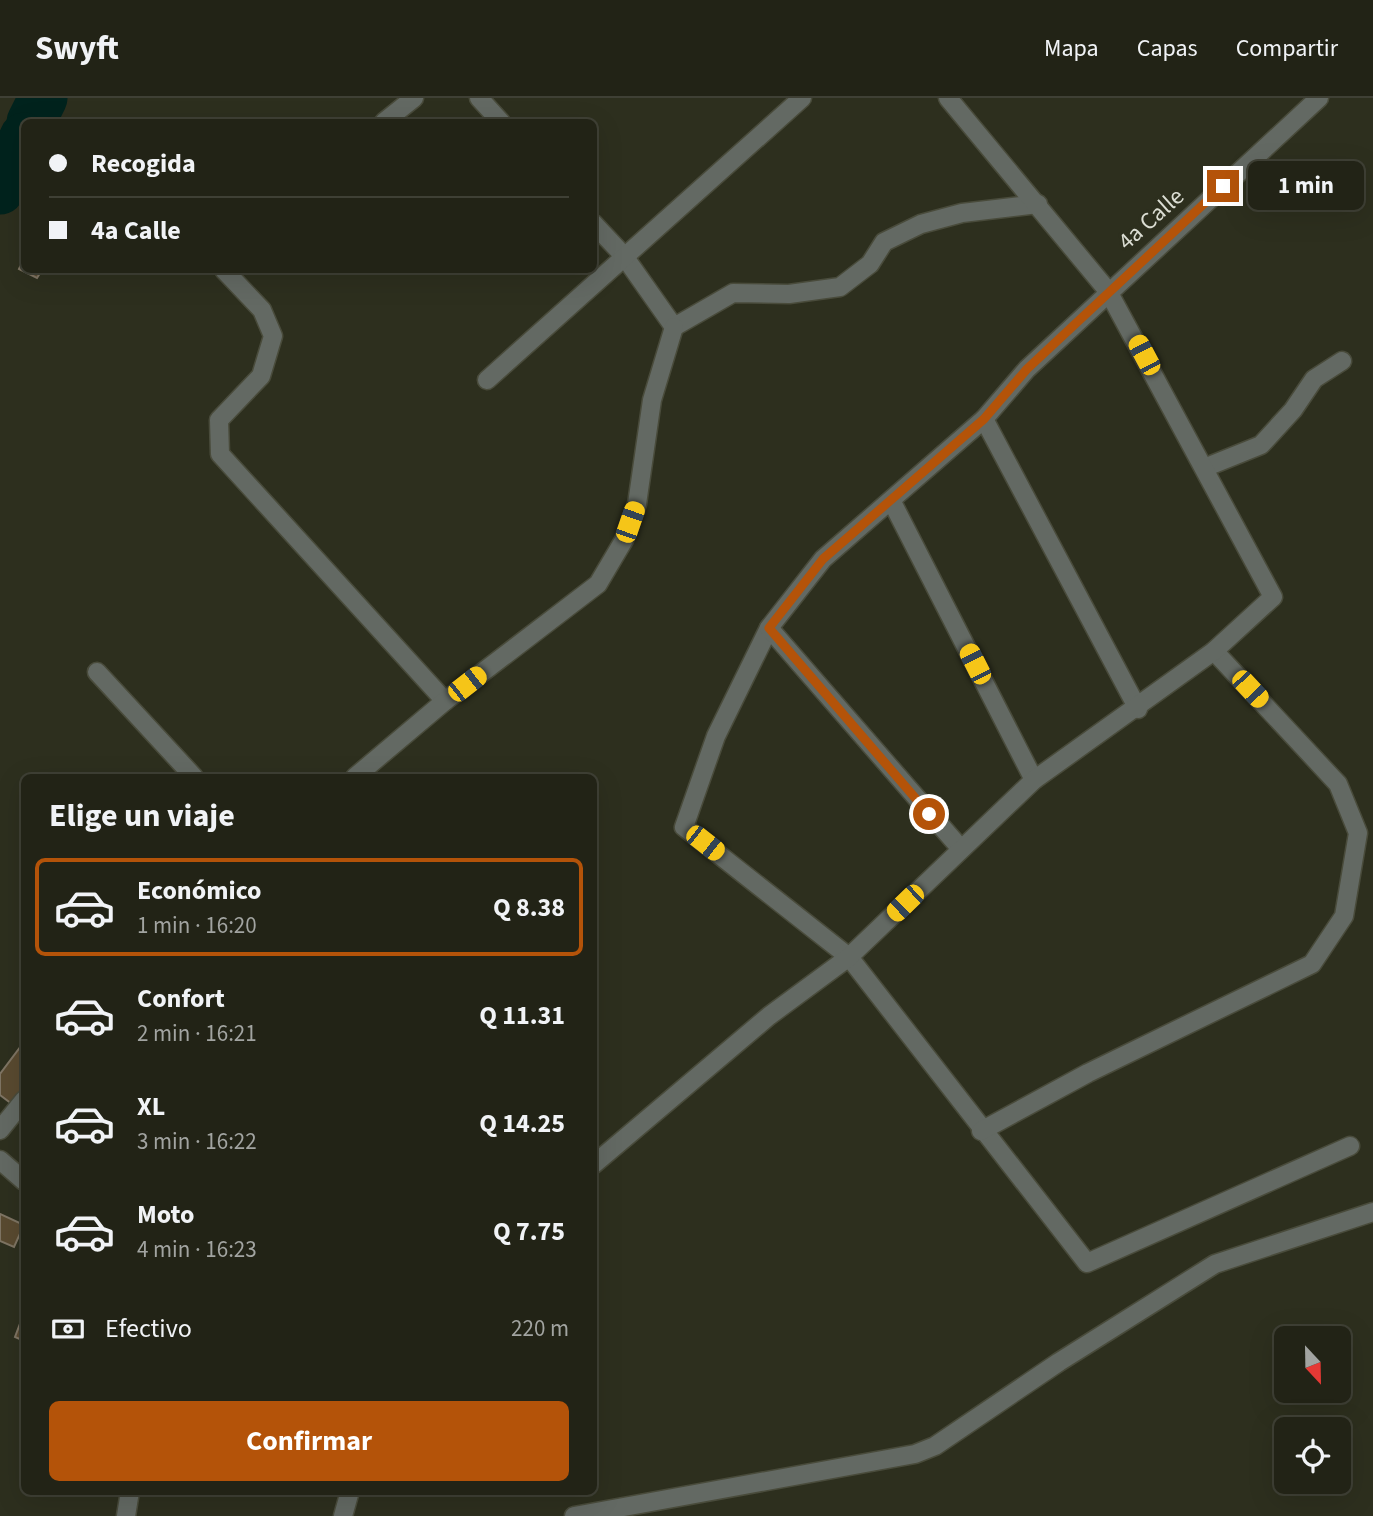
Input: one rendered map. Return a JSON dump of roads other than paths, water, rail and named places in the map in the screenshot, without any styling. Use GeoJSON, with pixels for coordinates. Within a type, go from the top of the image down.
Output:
{"type":"FeatureCollection","features":[{"type":"Feature","properties":{"kind":"street"},"geometry":{"type":"LineString","coordinates":[[388,119],[414,98]]}},
{"type":"Feature","properties":{"kind":"street"},"geometry":{"type":"LineString","coordinates":[[479,98],[498,119]]}},
{"type":"Feature","properties":{"kind":"street"},"geometry":{"type":"LineString","coordinates":[[487,380],[802,98]]}},
{"type":"Feature","properties":{"kind":"street"},"geometry":{"type":"LineString","coordinates":[[597,1162],[769,1016],[849,957],[1034,780],[1072,751],[1138,709],[1214,651],[1273,597],[1108,291],[948,98]]}},
{"type":"Feature","properties":{"kind":"street","name":"4a Calle"},"geometry":{"type":"LineString","coordinates":[[849,957],[684,827],[716,736],[769,628],[823,559],[892,502],[984,419],[1027,369],[1108,291],[1320,98]]}},
{"type":"Feature","properties":{"kind":"street"},"geometry":{"type":"LineString","coordinates":[[359,774],[445,701],[598,584],[624,540],[637,504],[652,400],[674,327],[733,293],[789,294],[840,287],[870,264],[884,242],[921,224],[962,213],[1038,204]]}},
{"type":"Feature","properties":{"kind":"street"},"geometry":{"type":"LineString","coordinates":[[597,227],[624,257],[674,327]]}},
{"type":"Feature","properties":{"kind":"street"},"geometry":{"type":"LineString","coordinates":[[227,273],[262,310],[273,336],[261,376],[219,420],[220,454],[445,701]]}},
{"type":"Feature","properties":{"kind":"street"},"geometry":{"type":"LineString","coordinates":[[1204,468],[1261,445],[1293,410],[1314,379],[1342,361]]}},
{"type":"Feature","properties":{"kind":"street"},"geometry":{"type":"LineString","coordinates":[[984,419],[1138,709]]}},
{"type":"Feature","properties":{"kind":"street"},"geometry":{"type":"LineString","coordinates":[[892,502],[1034,780]]}},
{"type":"Feature","properties":{"kind":"street"},"geometry":{"type":"LineString","coordinates":[[769,628],[961,849]]}},
{"type":"Feature","properties":{"kind":"street"},"geometry":{"type":"LineString","coordinates":[[981,1131],[1088,1073],[1312,964],[1344,916],[1358,833],[1338,784],[1214,651]]}},
{"type":"Feature","properties":{"kind":"street"},"geometry":{"type":"LineString","coordinates":[[97,672],[191,774]]}},
{"type":"Feature","properties":{"kind":"street"},"geometry":{"type":"LineString","coordinates":[[849,957],[981,1131],[1087,1264],[1350,1146]]}},
{"type":"Feature","properties":{"kind":"street"},"geometry":{"type":"LineString","coordinates":[[0,1130],[21,1104]]}},
{"type":"Feature","properties":{"kind":"street"},"geometry":{"type":"LineString","coordinates":[[0,1160],[21,1178]]}},
{"type":"Feature","properties":{"kind":"street"},"geometry":{"type":"LineString","coordinates":[[574,1516],[915,1454],[935,1446],[1059,1362],[1215,1264],[1373,1212]]}},
{"type":"Feature","properties":{"kind":"street"},"geometry":{"type":"LineString","coordinates":[[126,1516],[129,1495]]}},
{"type":"Feature","properties":{"kind":"street"},"geometry":{"type":"LineString","coordinates":[[343,1516],[349,1495]]}},
{"type":"Feature","properties":{"kind":"waterway"},"geometry":{"type":"LineString","coordinates":[[32,119],[43,98]]}},
{"type":"Feature","properties":{"kind":"waterway"},"geometry":{"type":"LineString","coordinates":[[0,190],[21,144]]}}]}
